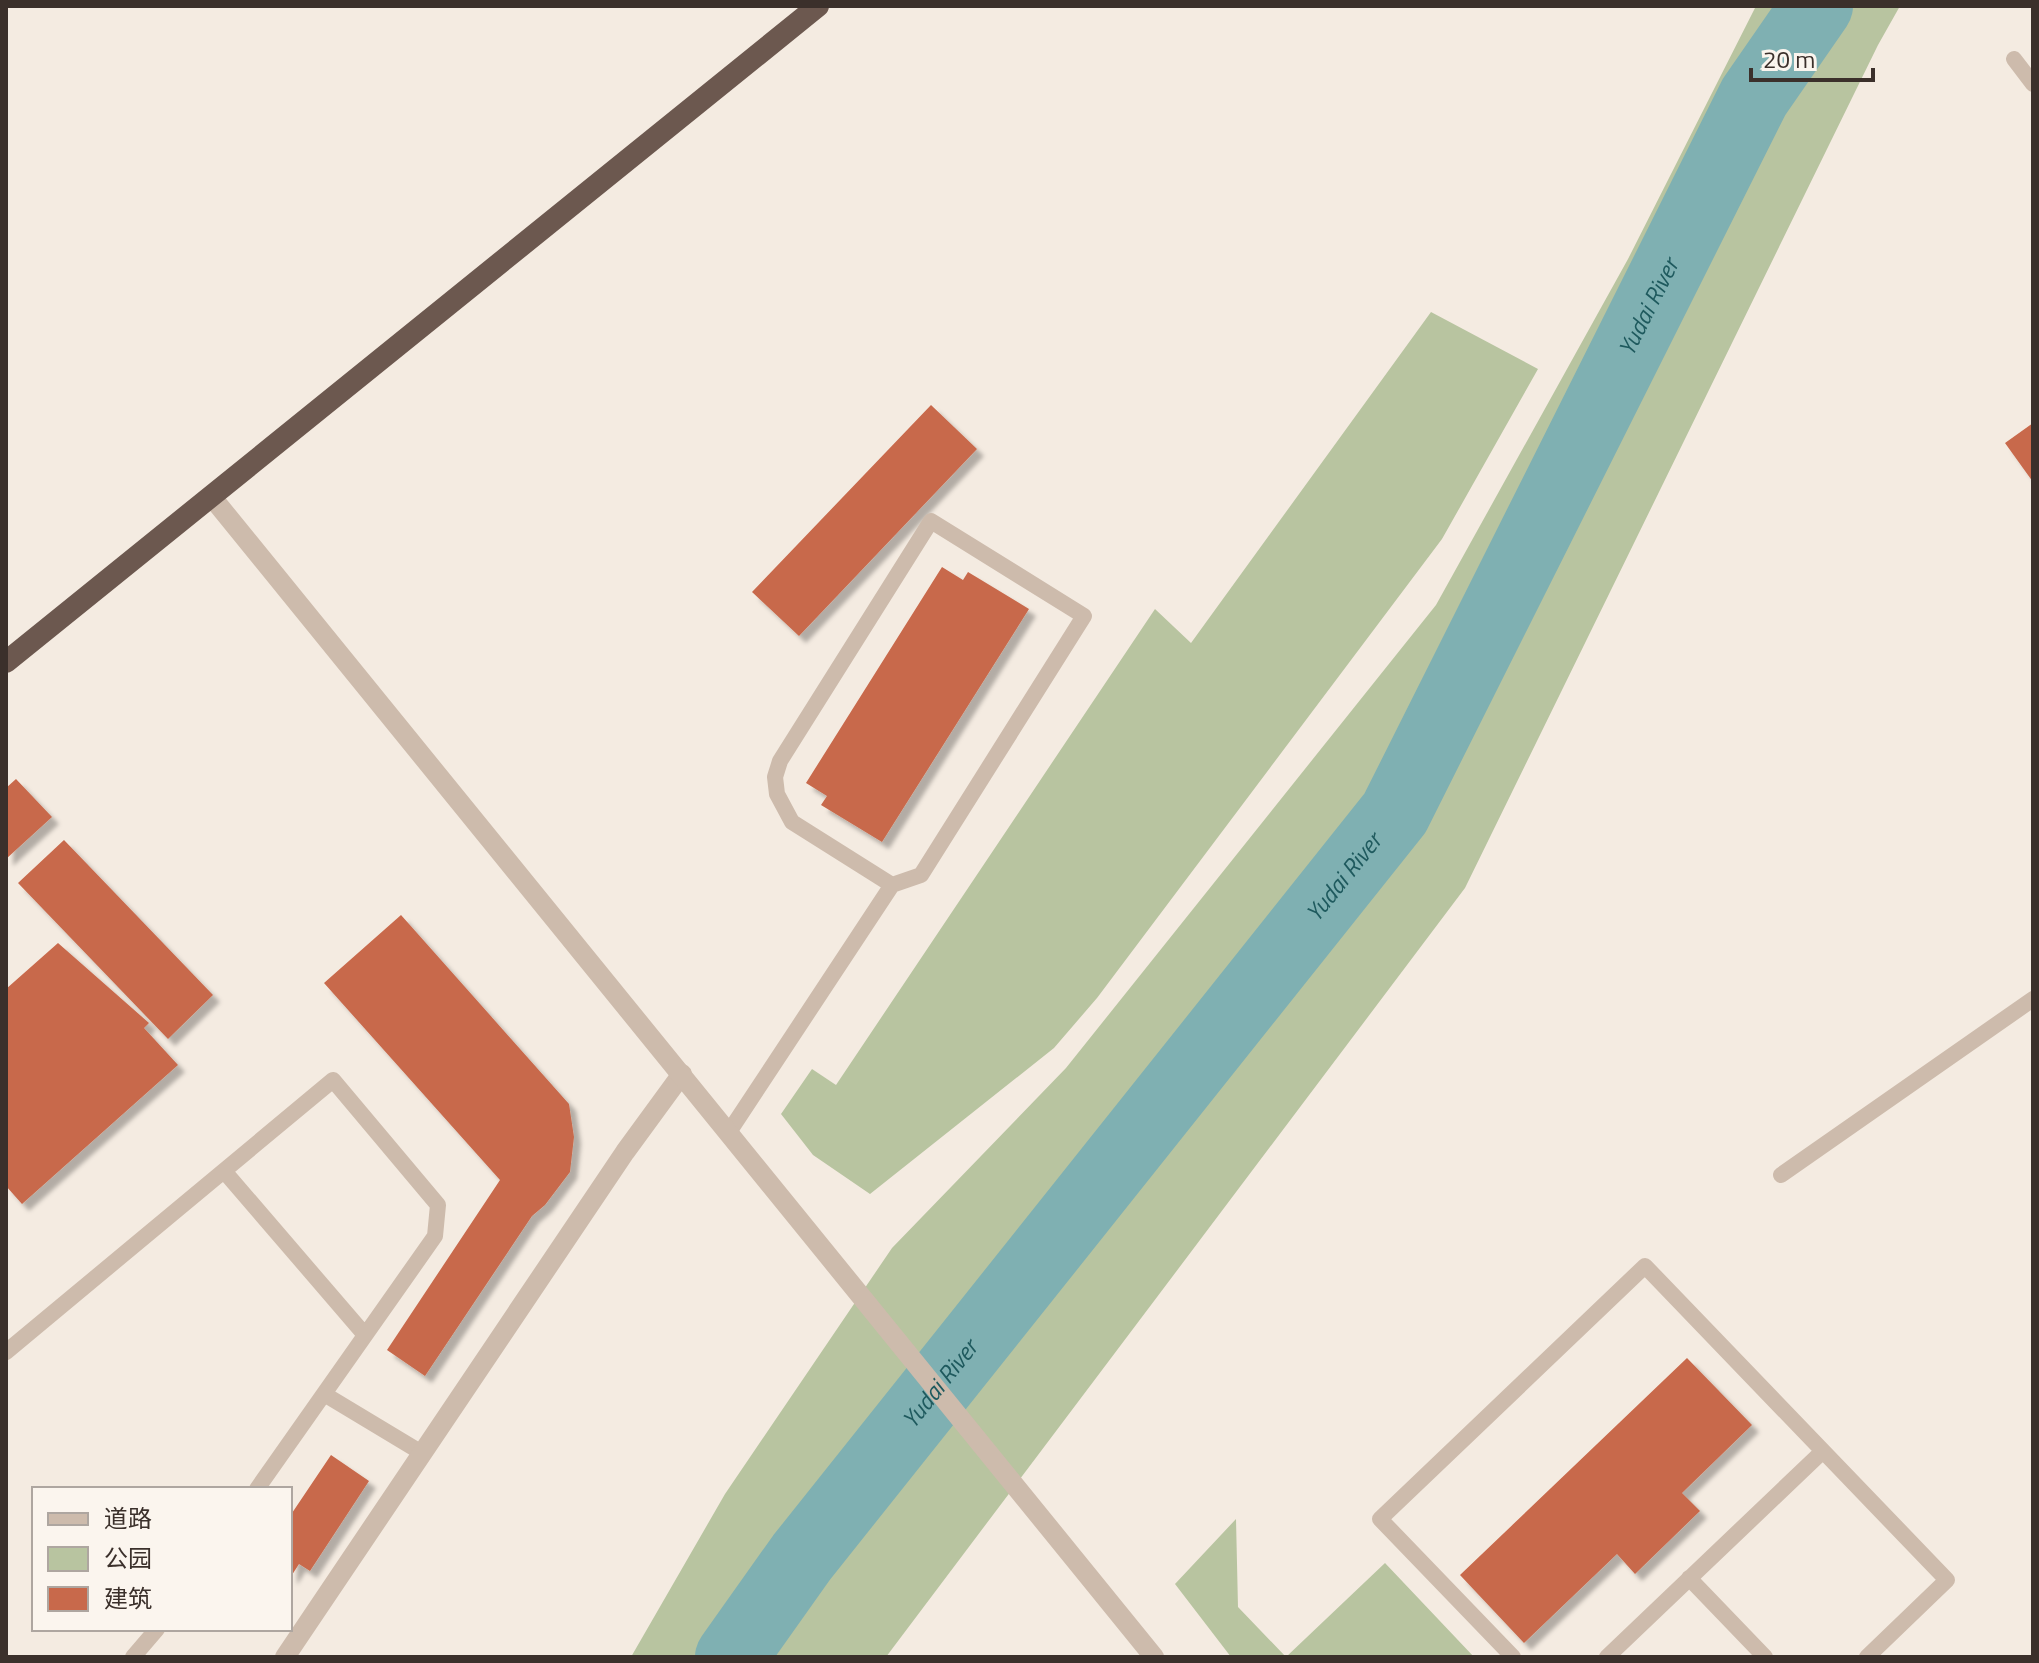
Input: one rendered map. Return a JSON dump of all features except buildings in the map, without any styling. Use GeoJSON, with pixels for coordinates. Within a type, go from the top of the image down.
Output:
{"type":"FeatureCollection","features":[{"type":"Feature","properties":{"kind":"highway"},"geometry":{"type":"LineString","coordinates":[[6,662],[818,6]]}},
{"type":"Feature","properties":{"kind":"street"},"geometry":{"type":"LineString","coordinates":[[211,496],[1154,1657]]}},
{"type":"Feature","properties":{"kind":"street"},"geometry":{"type":"LineString","coordinates":[[285,1657],[625,1152],[682,1074]]}},
{"type":"Feature","properties":{"kind":"lane"},"geometry":{"type":"LineString","coordinates":[[2014,59],[2033,84]]}},
{"type":"Feature","properties":{"kind":"lane"},"geometry":{"type":"LineString","coordinates":[[729,1132],[892,885],[921,875],[1084,616],[931,521],[780,761],[775,777],[777,794],[792,822],[892,885]]}},
{"type":"Feature","properties":{"kind":"lane"},"geometry":{"type":"LineString","coordinates":[[1781,1175],[2033,999]]}},
{"type":"Feature","properties":{"kind":"lane"},"geometry":{"type":"LineString","coordinates":[[6,1352],[333,1080],[438,1205],[435,1236],[258,1487]]}},
{"type":"Feature","properties":{"kind":"lane"},"geometry":{"type":"LineString","coordinates":[[224,1171],[365,1335]]}},
{"type":"Feature","properties":{"kind":"lane"},"geometry":{"type":"LineString","coordinates":[[1513,1657],[1380,1519],[1645,1266],[1947,1580],[1867,1657]]}},
{"type":"Feature","properties":{"kind":"lane"},"geometry":{"type":"LineString","coordinates":[[324,1394],[422,1453]]}},
{"type":"Feature","properties":{"kind":"lane"},"geometry":{"type":"LineString","coordinates":[[1607,1657],[1823,1451]]}},
{"type":"Feature","properties":{"kind":"lane"},"geometry":{"type":"LineString","coordinates":[[1689,1578],[1765,1657]]}},
{"type":"Feature","properties":{"kind":"lane"},"geometry":{"type":"LineString","coordinates":[[133,1657],[155,1631]]}},
{"type":"Feature","properties":{"kind":"green space"},"geometry":{"type":"Polygon","coordinates":[[[1756,6],[1900,6],[1878,45],[1465,888],[886,1657],[631,1657],[725,1494],[892,1248],[1066,1068],[1436,605],[1628,259],[1756,6]]]}},
{"type":"Feature","properties":{"kind":"green space"},"geometry":{"type":"Polygon","coordinates":[[[1431,312],[1538,369],[1442,539],[1097,998],[1054,1048],[870,1194],[813,1155],[781,1114],[812,1069],[836,1085],[1155,609],[1191,643],[1431,312]]]}},
{"type":"Feature","properties":{"kind":"green space"},"geometry":{"type":"Polygon","coordinates":[[[1236,1519],[1238,1607],[1286,1657],[1231,1657],[1175,1584],[1236,1519]]]}},
{"type":"Feature","properties":{"kind":"green space"},"geometry":{"type":"Polygon","coordinates":[[[1385,1563],[1474,1657],[1286,1657],[1385,1563]]]}},
{"type":"Feature","properties":{"kind":"waterway","name":"Yudai River"},"geometry":{"type":"LineString","coordinates":[[731,1657],[802,1557],[1395,813],[1754,97],[1817,6]]}}]}
